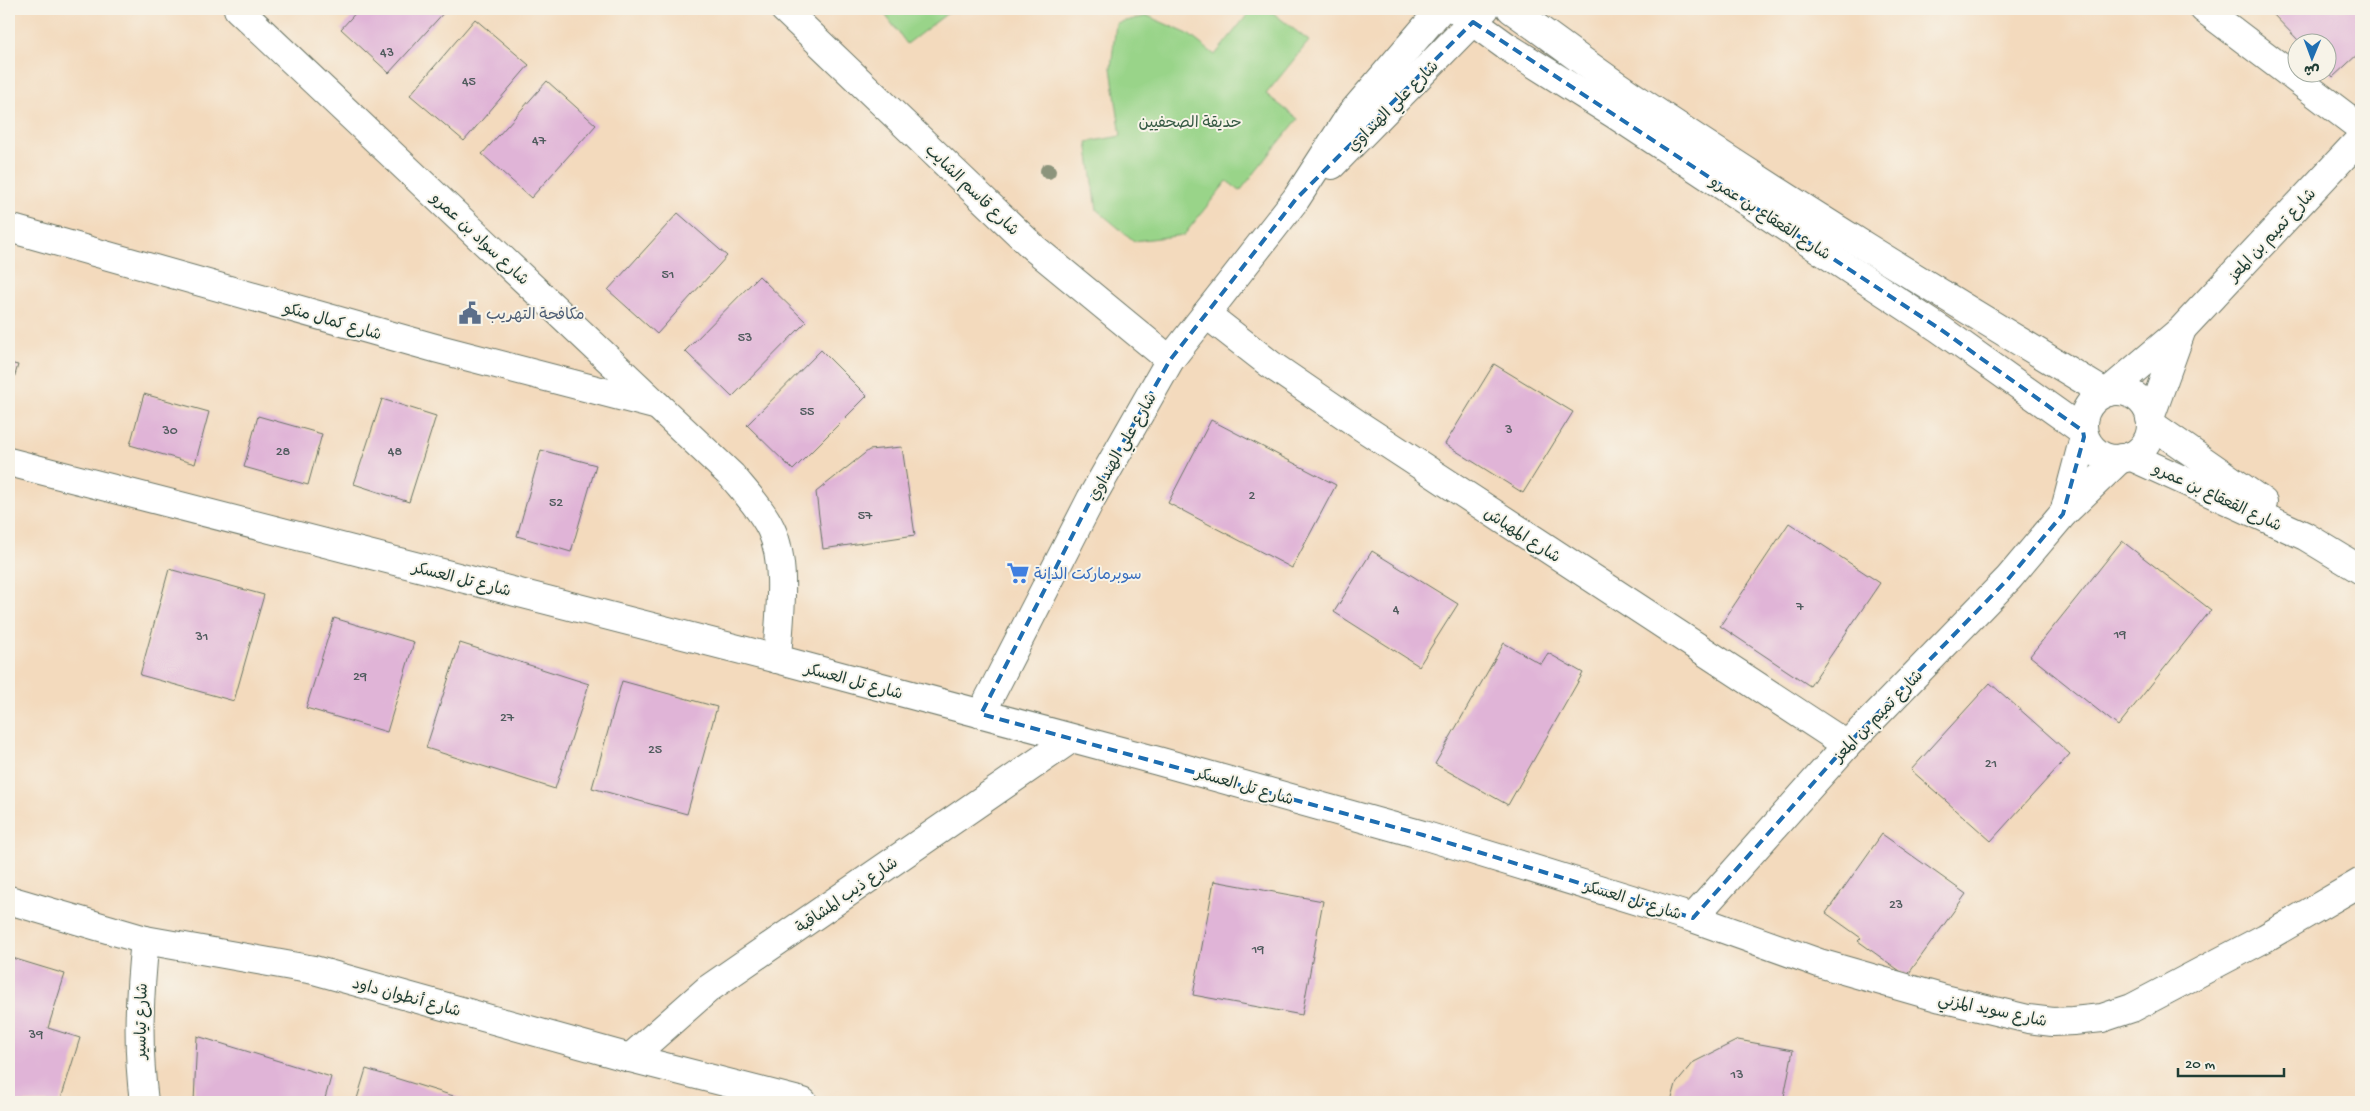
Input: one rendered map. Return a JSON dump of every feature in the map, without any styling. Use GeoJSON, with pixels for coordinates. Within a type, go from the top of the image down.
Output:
{"type":"FeatureCollection","features":[{"type":"Feature","properties":{"kind":"street","name":"شارع سواد بن عمرو"},"geometry":{"type":"LineString","coordinates":[[238,9],[659,406],[732,476],[754,502],[771,529],[779,554],[777,659]]}},
{"type":"Feature","properties":{"kind":"street","name":"شارع قاسم الشايب"},"geometry":{"type":"LineString","coordinates":[[784,9],[1034,248],[1170,360]]}},
{"type":"Feature","properties":{"kind":"street","name":"شارع علي الهنداوي"},"geometry":{"type":"LineString","coordinates":[[981,714],[1091,499],[1170,360],[1296,198],[1351,114],[1440,9]]}},
{"type":"Feature","properties":{"kind":"street","name":"شارع القعقاع بن عمرو"},"geometry":{"type":"LineString","coordinates":[[1511,9],[1632,96],[1762,181],[1959,306],[2106,392]]}},
{"type":"Feature","properties":{"kind":"street"},"geometry":{"type":"LineString","coordinates":[[2204,9],[2361,128]]}},
{"type":"Feature","properties":{"kind":"street","name":"شارع علي الهنداوي"},"geometry":{"type":"LineString","coordinates":[[1296,198],[1376,122],[1471,13]]}},
{"type":"Feature","properties":{"kind":"street","name":"شارع القعقاع بن عمرو"},"geometry":{"type":"LineString","coordinates":[[1471,13],[1506,46],[1614,114],[1932,323],[2084,434]]}},
{"type":"Feature","properties":{"kind":"street","name":"شارع تميم بن المعز"},"geometry":{"type":"LineString","coordinates":[[2106,392],[2181,330],[2361,138]]}},
{"type":"Feature","properties":{"kind":"street","name":"شارع كمال منكو"},"geometry":{"type":"LineString","coordinates":[[9,228],[434,348],[659,406]]}},
{"type":"Feature","properties":{"kind":"street","name":"شارع المهباش"},"geometry":{"type":"LineString","coordinates":[[1206,314],[1270,364],[1359,425],[1847,745]]}},
{"type":"Feature","properties":{"kind":"street","name":"شارع تميم بن المعز"},"geometry":{"type":"LineString","coordinates":[[2150,421],[2181,330]]}},
{"type":"Feature","properties":{"kind":"street"},"geometry":{"type":"LineString","coordinates":[[2122,391],[2135,396],[2145,405],[2150,421],[2148,437],[2141,448],[2126,457],[2106,457],[2093,449],[2084,434],[2084,416],[2092,401],[2106,392],[2122,391]]}},
{"type":"Feature","properties":{"kind":"street","name":"شارع القعقاع بن عمرو"},"geometry":{"type":"LineString","coordinates":[[2150,421],[2258,498],[2305,536]]}},
{"type":"Feature","properties":{"kind":"street","name":"شارع تميم بن المعز"},"geometry":{"type":"LineString","coordinates":[[2063,514],[2084,434]]}},
{"type":"Feature","properties":{"kind":"street","name":"شارع القعقاع بن عمرو"},"geometry":{"type":"LineString","coordinates":[[2126,457],[2305,536],[2361,570]]}},
{"type":"Feature","properties":{"kind":"street","name":"شارع تميم بن المعز"},"geometry":{"type":"LineString","coordinates":[[1693,918],[1847,745],[2009,578],[2063,514],[2126,457]]}},
{"type":"Feature","properties":{"kind":"street","name":"شارع تل العسكر"},"geometry":{"type":"LineString","coordinates":[[9,462],[777,659],[1158,761],[1423,835],[1693,918]]}},
{"type":"Feature","properties":{"kind":"street","name":"شارع ذيب المشاقبة"},"geometry":{"type":"LineString","coordinates":[[630,1058],[708,989],[1071,739]]}},
{"type":"Feature","properties":{"kind":"street","name":"شارع سويد المزني"},"geometry":{"type":"LineString","coordinates":[[1693,918],[1819,963],[1941,998],[2028,1019],[2073,1021],[2102,1018],[2132,1008],[2265,938],[2361,882]]}},
{"type":"Feature","properties":{"kind":"street","name":"شارع أنطوان داود"},"geometry":{"type":"LineString","coordinates":[[9,900],[144,940],[314,970],[630,1058],[803,1102]]}},
{"type":"Feature","properties":{"kind":"street","name":"شارع تياسير"},"geometry":{"type":"LineString","coordinates":[[144,940],[138,1001],[139,1062],[144,1102]]}},
{"type":"Feature","properties":{"kind":"highlighted area"},"geometry":{"type":"Polygon","coordinates":[[[1473,22],[1940,329],[2083,431],[2084,437],[2063,514],[2009,578],[1847,745],[1693,918],[1423,835],[981,714],[1091,499],[1170,360],[1296,199],[1473,22]]]}},
{"type":"Feature","properties":{"kind":"green space"},"geometry":{"type":"Polygon","coordinates":[[[881,9],[953,9],[907,44],[881,9]]]}},
{"type":"Feature","properties":{"kind":"green space","name":"حديقة الصحفيين"},"geometry":{"type":"Polygon","coordinates":[[[1252,9],[1268,9],[1309,41],[1266,94],[1298,119],[1240,191],[1227,181],[1184,235],[1134,241],[1097,210],[1087,142],[1121,136],[1111,68],[1116,23],[1148,16],[1188,34],[1215,55],[1252,9]]]}},
{"type":"Feature","properties":{"kind":"building"},"geometry":{"type":"Polygon","coordinates":[[[359,9],[447,9],[389,73],[341,29],[359,9]]]}},
{"type":"Feature","properties":{"kind":"building"},"geometry":{"type":"Polygon","coordinates":[[[2268,9],[2361,9],[2361,56],[2359,53],[2338,72],[2338,32],[2290,32],[2268,9]]]}},
{"type":"Feature","properties":{"kind":"building"},"geometry":{"type":"Polygon","coordinates":[[[475,19],[529,65],[464,141],[410,95],[475,19]]]}},
{"type":"Feature","properties":{"kind":"building"},"geometry":{"type":"Polygon","coordinates":[[[547,81],[596,125],[531,198],[482,154],[547,81]]]}},
{"type":"Feature","properties":{"kind":"building"},"geometry":{"type":"Polygon","coordinates":[[[678,213],[727,256],[657,334],[608,290],[678,213]]]}},
{"type":"Feature","properties":{"kind":"building"},"geometry":{"type":"Polygon","coordinates":[[[759,276],[806,322],[732,397],[685,351],[759,276]]]}},
{"type":"Feature","properties":{"kind":"building"},"geometry":{"type":"Polygon","coordinates":[[[821,350],[867,396],[793,470],[747,425],[821,350]]]}},
{"type":"Feature","properties":{"kind":"building"},"geometry":{"type":"Polygon","coordinates":[[[9,363],[18,365],[9,395],[9,363]]]}},
{"type":"Feature","properties":{"kind":"building"},"geometry":{"type":"Polygon","coordinates":[[[1494,364],[1573,412],[1523,493],[1445,444],[1494,364]]]}},
{"type":"Feature","properties":{"kind":"building"},"geometry":{"type":"Polygon","coordinates":[[[144,394],[209,412],[195,464],[130,445],[144,394]]]}},
{"type":"Feature","properties":{"kind":"building"},"geometry":{"type":"Polygon","coordinates":[[[382,399],[436,416],[409,502],[354,484],[382,399]]]}},
{"type":"Feature","properties":{"kind":"building"},"geometry":{"type":"Polygon","coordinates":[[[258,416],[322,434],[308,485],[244,467],[258,416]]]}},
{"type":"Feature","properties":{"kind":"building"},"geometry":{"type":"Polygon","coordinates":[[[1211,420],[1336,485],[1292,568],[1168,503],[1211,420]]]}},
{"type":"Feature","properties":{"kind":"building"},"geometry":{"type":"Polygon","coordinates":[[[902,447],[915,535],[823,549],[816,492],[869,450],[902,447]]]}},
{"type":"Feature","properties":{"kind":"building"},"geometry":{"type":"Polygon","coordinates":[[[541,450],[596,465],[571,552],[517,536],[541,450]]]}},
{"type":"Feature","properties":{"kind":"building"},"geometry":{"type":"Polygon","coordinates":[[[1789,523],[1880,583],[1810,686],[1720,626],[1789,523]]]}},
{"type":"Feature","properties":{"kind":"building"},"geometry":{"type":"Polygon","coordinates":[[[2122,541],[2211,610],[2118,726],[2030,656],[2122,541]]]}},
{"type":"Feature","properties":{"kind":"building"},"geometry":{"type":"Polygon","coordinates":[[[1372,551],[1458,604],[1419,666],[1334,612],[1372,551]]]}},
{"type":"Feature","properties":{"kind":"building"},"geometry":{"type":"Polygon","coordinates":[[[169,569],[264,595],[234,701],[140,675],[169,569]]]}},
{"type":"Feature","properties":{"kind":"building"},"geometry":{"type":"Polygon","coordinates":[[[334,618],[414,642],[387,732],[306,708],[334,618]]]}},
{"type":"Feature","properties":{"kind":"building"},"geometry":{"type":"Polygon","coordinates":[[[460,643],[589,684],[555,789],[426,748],[460,643]]]}},
{"type":"Feature","properties":{"kind":"building"},"geometry":{"type":"Polygon","coordinates":[[[1504,643],[1541,664],[1548,653],[1583,673],[1508,805],[1435,764],[1504,643]]]}},
{"type":"Feature","properties":{"kind":"building"},"geometry":{"type":"Polygon","coordinates":[[[622,681],[717,707],[687,814],[592,788],[622,681]]]}},
{"type":"Feature","properties":{"kind":"building"},"geometry":{"type":"Polygon","coordinates":[[[1990,683],[2070,754],[1991,841],[1911,770],[1990,683]]]}},
{"type":"Feature","properties":{"kind":"building"},"geometry":{"type":"Polygon","coordinates":[[[1882,834],[1966,894],[1907,976],[1858,941],[1861,938],[1826,913],[1882,834]]]}},
{"type":"Feature","properties":{"kind":"building"},"geometry":{"type":"Polygon","coordinates":[[[1214,881],[1323,901],[1302,1015],[1193,995],[1214,881]]]}},
{"type":"Feature","properties":{"kind":"building"},"geometry":{"type":"Polygon","coordinates":[[[9,957],[65,974],[48,1028],[80,1038],[60,1102],[9,1102],[9,957]]]}},
{"type":"Feature","properties":{"kind":"building"},"geometry":{"type":"Polygon","coordinates":[[[197,1036],[331,1077],[324,1102],[194,1102],[197,1036]]]}},
{"type":"Feature","properties":{"kind":"building"},"geometry":{"type":"Polygon","coordinates":[[[1738,1040],[1793,1050],[1783,1102],[1671,1102],[1676,1084],[1694,1062],[1738,1040]]]}},
{"type":"Feature","properties":{"kind":"building"},"geometry":{"type":"Polygon","coordinates":[[[366,1069],[473,1102],[356,1102],[366,1069]]]}},
{"type":"Feature","properties":{"kind":"place","name":"مكافحة التهريب"},"geometry":{"type":"Point","coordinates":[470,313]}},
{"type":"Feature","properties":{"kind":"place","name":"سوبرماركت الدانة"},"geometry":{"type":"Point","coordinates":[1018,573]}}]}
